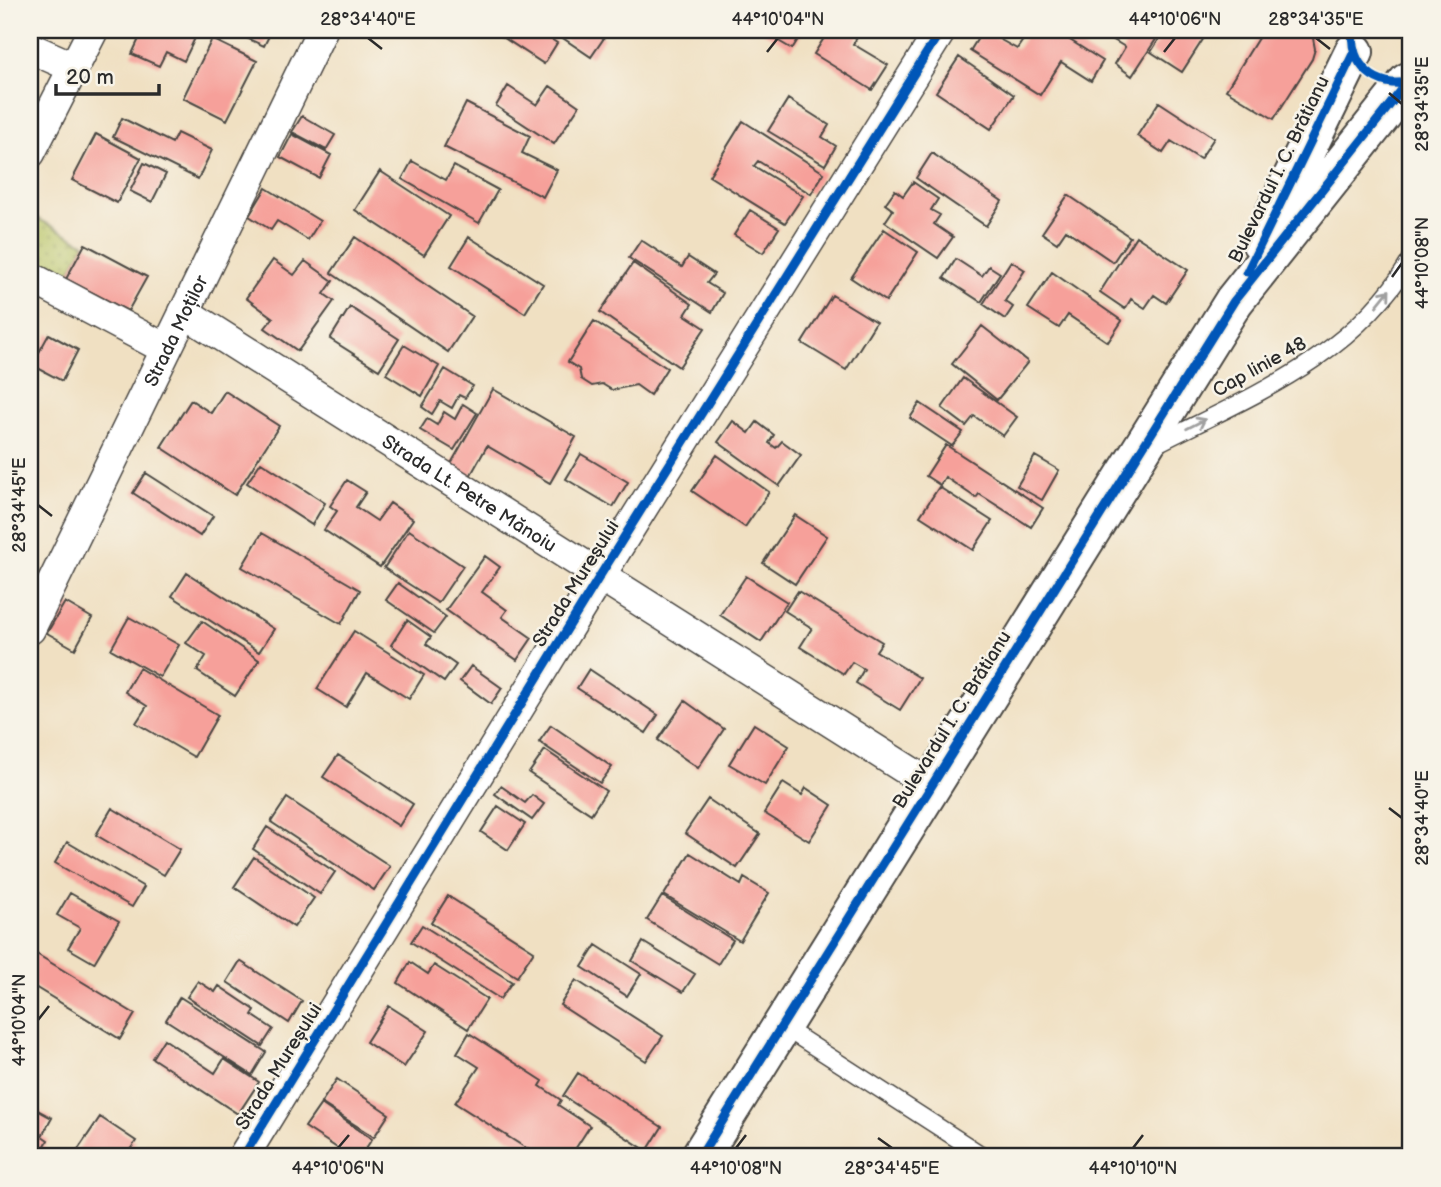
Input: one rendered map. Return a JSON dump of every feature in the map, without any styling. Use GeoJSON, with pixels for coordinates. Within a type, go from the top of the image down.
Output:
{"type":"FeatureCollection","features":[{"type":"Feature","properties":{"kind":"main road","name":"Bulevardul I. C. Brătianu"},"geometry":{"type":"LineString","coordinates":[[1354,41],[1359,65],[1369,75],[1395,84],[1410,81]]}},
{"type":"Feature","properties":{"kind":"main road","name":"Bulevardul I. C. Brătianu"},"geometry":{"type":"LineString","coordinates":[[1234,301],[1354,41]]}},
{"type":"Feature","properties":{"kind":"main road","name":"Bulevardul I. C. Brătianu"},"geometry":{"type":"LineString","coordinates":[[700,1157],[1234,301],[1410,81]]}},
{"type":"Feature","properties":{"kind":"street"},"geometry":{"type":"LineString","coordinates":[[30,153],[93,30]]}},
{"type":"Feature","properties":{"kind":"street","name":"Strada Moților"},"geometry":{"type":"LineString","coordinates":[[30,629],[322,30]]}},
{"type":"Feature","properties":{"kind":"street","name":"Strada Mureșului"},"geometry":{"type":"LineString","coordinates":[[243,1157],[601,574],[941,30]]}},
{"type":"Feature","properties":{"kind":"street"},"geometry":{"type":"LineString","coordinates":[[30,48],[74,67]]}},
{"type":"Feature","properties":{"kind":"street"},"geometry":{"type":"LineString","coordinates":[[30,277],[166,349]]}},
{"type":"Feature","properties":{"kind":"street","name":"Strada Lt. Petre Mănoiu"},"geometry":{"type":"LineString","coordinates":[[184,312],[931,785]]}},
{"type":"Feature","properties":{"kind":"lane","name":"Cap linie 48"},"geometry":{"type":"LineString","coordinates":[[1136,455],[1296,373],[1330,350],[1366,320],[1401,278],[1411,259]]}},
{"type":"Feature","properties":{"kind":"lane"},"geometry":{"type":"LineString","coordinates":[[782,1026],[985,1157]]}},
{"type":"Feature","properties":{"kind":"green space"},"geometry":{"type":"Polygon","coordinates":[[[31,215],[85,244],[66,279],[30,259],[31,215]]]}},
{"type":"Feature","properties":{"kind":"building"},"geometry":{"type":"Polygon","coordinates":[[[143,30],[183,30],[196,36],[184,61],[166,52],[159,66],[132,54],[143,30]]]}},
{"type":"Feature","properties":{"kind":"building"},"geometry":{"type":"Polygon","coordinates":[[[229,30],[272,30],[264,46],[229,30]]]}},
{"type":"Feature","properties":{"kind":"building"},"geometry":{"type":"Polygon","coordinates":[[[492,30],[537,30],[557,43],[544,64],[492,30]]]}},
{"type":"Feature","properties":{"kind":"building"},"geometry":{"type":"Polygon","coordinates":[[[551,30],[593,30],[604,38],[591,57],[551,30]]]}},
{"type":"Feature","properties":{"kind":"building"},"geometry":{"type":"Polygon","coordinates":[[[760,30],[804,30],[792,49],[760,30]]]}},
{"type":"Feature","properties":{"kind":"building"},"geometry":{"type":"Polygon","coordinates":[[[829,30],[862,30],[853,44],[888,65],[872,90],[814,54],[829,30]]]}},
{"type":"Feature","properties":{"kind":"building"},"geometry":{"type":"Polygon","coordinates":[[[983,30],[1017,49],[1025,37],[1014,30],[1054,30],[1103,61],[1091,81],[1061,62],[1040,95],[970,51],[983,30]]]}},
{"type":"Feature","properties":{"kind":"building"},"geometry":{"type":"Polygon","coordinates":[[[1104,30],[1162,30],[1132,76],[1115,64],[1125,47],[1102,33],[1104,30]]]}},
{"type":"Feature","properties":{"kind":"building"},"geometry":{"type":"Polygon","coordinates":[[[1165,30],[1209,30],[1182,72],[1151,52],[1165,30]]]}},
{"type":"Feature","properties":{"kind":"building"},"geometry":{"type":"Polygon","coordinates":[[[1263,30],[1308,30],[1315,49],[1312,59],[1274,119],[1226,90],[1263,30]]]}},
{"type":"Feature","properties":{"kind":"building"},"geometry":{"type":"Polygon","coordinates":[[[212,39],[257,61],[227,120],[183,98],[212,39]]]}},
{"type":"Feature","properties":{"kind":"building"},"geometry":{"type":"Polygon","coordinates":[[[959,57],[1014,95],[991,129],[936,92],[959,57]]]}},
{"type":"Feature","properties":{"kind":"building"},"geometry":{"type":"Polygon","coordinates":[[[508,86],[537,105],[550,86],[579,106],[554,144],[496,106],[508,86]]]}},
{"type":"Feature","properties":{"kind":"building"},"geometry":{"type":"Polygon","coordinates":[[[788,99],[829,125],[822,137],[836,146],[825,165],[768,131],[788,99]]]}},
{"type":"Feature","properties":{"kind":"building"},"geometry":{"type":"Polygon","coordinates":[[[1159,102],[1214,138],[1200,159],[1171,141],[1163,153],[1137,136],[1159,102]]]}},
{"type":"Feature","properties":{"kind":"building"},"geometry":{"type":"Polygon","coordinates":[[[466,103],[530,136],[522,153],[557,170],[543,197],[444,147],[466,103]]]}},
{"type":"Feature","properties":{"kind":"building"},"geometry":{"type":"Polygon","coordinates":[[[302,116],[335,135],[326,150],[292,132],[302,116]]]}},
{"type":"Feature","properties":{"kind":"building"},"geometry":{"type":"Polygon","coordinates":[[[122,118],[172,143],[177,133],[212,150],[198,179],[113,137],[122,118]]]}},
{"type":"Feature","properties":{"kind":"building"},"geometry":{"type":"Polygon","coordinates":[[[743,121],[824,173],[811,194],[758,161],[754,166],[803,196],[785,223],[709,176],[743,121]]]}},
{"type":"Feature","properties":{"kind":"building"},"geometry":{"type":"Polygon","coordinates":[[[96,134],[141,158],[117,203],[72,180],[96,134]]]}},
{"type":"Feature","properties":{"kind":"building"},"geometry":{"type":"Polygon","coordinates":[[[292,134],[331,155],[319,178],[280,157],[292,134]]]}},
{"type":"Feature","properties":{"kind":"building"},"geometry":{"type":"Polygon","coordinates":[[[932,153],[1002,201],[986,226],[916,178],[932,153]]]}},
{"type":"Feature","properties":{"kind":"building"},"geometry":{"type":"Polygon","coordinates":[[[412,161],[446,180],[454,166],[498,190],[479,223],[402,179],[412,161]]]}},
{"type":"Feature","properties":{"kind":"building"},"geometry":{"type":"Polygon","coordinates":[[[144,163],[166,174],[152,202],[130,191],[144,163]]]}},
{"type":"Feature","properties":{"kind":"building"},"geometry":{"type":"Polygon","coordinates":[[[380,171],[449,216],[424,255],[355,210],[380,171]]]}},
{"type":"Feature","properties":{"kind":"building"},"geometry":{"type":"Polygon","coordinates":[[[913,182],[938,199],[931,210],[940,215],[934,224],[953,237],[938,258],[885,222],[893,210],[885,204],[895,190],[903,196],[913,182]]]}},
{"type":"Feature","properties":{"kind":"building"},"geometry":{"type":"Polygon","coordinates":[[[266,188],[320,221],[308,240],[277,221],[271,230],[249,216],[266,188]]]}},
{"type":"Feature","properties":{"kind":"building"},"geometry":{"type":"Polygon","coordinates":[[[1068,195],[1130,237],[1113,262],[1066,230],[1057,243],[1042,233],[1068,195]]]}},
{"type":"Feature","properties":{"kind":"building"},"geometry":{"type":"Polygon","coordinates":[[[750,210],[779,228],[763,253],[734,235],[750,210]]]}},
{"type":"Feature","properties":{"kind":"building"},"geometry":{"type":"Polygon","coordinates":[[[884,229],[918,252],[886,301],[851,278],[884,229]]]}},
{"type":"Feature","properties":{"kind":"building"},"geometry":{"type":"Polygon","coordinates":[[[1136,236],[1188,270],[1166,303],[1154,295],[1145,308],[1131,299],[1125,309],[1100,292],[1136,236]]]}},
{"type":"Feature","properties":{"kind":"building"},"geometry":{"type":"Polygon","coordinates":[[[355,237],[472,316],[448,352],[331,273],[355,237]]]}},
{"type":"Feature","properties":{"kind":"building"},"geometry":{"type":"Polygon","coordinates":[[[469,237],[543,284],[525,313],[451,266],[469,237]]]}},
{"type":"Feature","properties":{"kind":"building"},"geometry":{"type":"Polygon","coordinates":[[[641,240],[682,267],[688,257],[714,274],[707,283],[723,293],[712,312],[629,258],[641,240]]]}},
{"type":"Feature","properties":{"kind":"building"},"geometry":{"type":"Polygon","coordinates":[[[85,244],[147,277],[128,311],[66,279],[85,244]]]}},
{"type":"Feature","properties":{"kind":"building"},"geometry":{"type":"Polygon","coordinates":[[[956,259],[982,276],[989,266],[1000,273],[981,302],[944,278],[956,259]]]}},
{"type":"Feature","properties":{"kind":"building"},"geometry":{"type":"Polygon","coordinates":[[[273,260],[294,275],[305,261],[333,281],[324,294],[334,301],[298,351],[265,328],[273,318],[246,298],[273,260]]]}},
{"type":"Feature","properties":{"kind":"building"},"geometry":{"type":"Polygon","coordinates":[[[1011,261],[1025,270],[1005,301],[1013,307],[1005,319],[983,304],[1011,261]]]}},
{"type":"Feature","properties":{"kind":"building"},"geometry":{"type":"Polygon","coordinates":[[[633,263],[692,304],[685,315],[705,328],[679,367],[600,312],[633,263]]]}},
{"type":"Feature","properties":{"kind":"building"},"geometry":{"type":"Polygon","coordinates":[[[1052,272],[1122,321],[1108,342],[1068,315],[1059,328],[1028,308],[1052,272]]]}},
{"type":"Feature","properties":{"kind":"building"},"geometry":{"type":"Polygon","coordinates":[[[832,295],[876,322],[846,370],[802,343],[832,295]]]}},
{"type":"Feature","properties":{"kind":"building"},"geometry":{"type":"Polygon","coordinates":[[[350,307],[399,339],[379,370],[330,339],[350,307]]]}},
{"type":"Feature","properties":{"kind":"building"},"geometry":{"type":"Polygon","coordinates":[[[594,321],[667,368],[650,395],[636,385],[612,390],[602,384],[592,386],[581,379],[579,369],[568,362],[594,321]]]}},
{"type":"Feature","properties":{"kind":"building"},"geometry":{"type":"Polygon","coordinates":[[[982,326],[1028,362],[997,400],[952,364],[982,326]]]}},
{"type":"Feature","properties":{"kind":"building"},"geometry":{"type":"Polygon","coordinates":[[[49,334],[78,350],[62,381],[32,365],[49,334]]]}},
{"type":"Feature","properties":{"kind":"building"},"geometry":{"type":"Polygon","coordinates":[[[404,345],[439,366],[422,396],[386,374],[404,345]]]}},
{"type":"Feature","properties":{"kind":"building"},"geometry":{"type":"Polygon","coordinates":[[[445,369],[473,386],[465,398],[459,395],[452,408],[440,401],[432,414],[422,407],[445,369]]]}},
{"type":"Feature","properties":{"kind":"building"},"geometry":{"type":"Polygon","coordinates":[[[963,378],[1017,417],[1003,436],[974,416],[966,426],[942,408],[963,378]]]}},
{"type":"Feature","properties":{"kind":"building"},"geometry":{"type":"Polygon","coordinates":[[[493,389],[576,437],[550,483],[487,446],[469,478],[449,467],[493,389]]]}},
{"type":"Feature","properties":{"kind":"building"},"geometry":{"type":"Polygon","coordinates":[[[225,391],[279,426],[235,495],[161,447],[191,400],[211,413],[225,391]]]}},
{"type":"Feature","properties":{"kind":"building"},"geometry":{"type":"Polygon","coordinates":[[[920,403],[963,432],[952,446],[910,418],[920,403]]]}},
{"type":"Feature","properties":{"kind":"building"},"geometry":{"type":"Polygon","coordinates":[[[463,404],[477,413],[454,450],[420,430],[427,419],[437,425],[444,412],[455,419],[463,404]]]}},
{"type":"Feature","properties":{"kind":"building"},"geometry":{"type":"Polygon","coordinates":[[[733,421],[749,433],[757,422],[774,435],[769,443],[776,448],[782,441],[801,455],[779,486],[718,442],[733,421]]]}},
{"type":"Feature","properties":{"kind":"building"},"geometry":{"type":"Polygon","coordinates":[[[946,445],[1043,508],[1031,527],[979,494],[976,498],[945,477],[940,485],[926,476],[946,445]]]}},
{"type":"Feature","properties":{"kind":"building"},"geometry":{"type":"Polygon","coordinates":[[[581,454],[628,482],[613,507],[566,479],[581,454]]]}},
{"type":"Feature","properties":{"kind":"building"},"geometry":{"type":"Polygon","coordinates":[[[717,455],[769,492],[745,527],[692,491],[717,455]]]}},
{"type":"Feature","properties":{"kind":"building"},"geometry":{"type":"Polygon","coordinates":[[[1035,456],[1059,470],[1042,500],[1017,486],[1035,456]]]}},
{"type":"Feature","properties":{"kind":"building"},"geometry":{"type":"Polygon","coordinates":[[[261,462],[325,503],[312,525],[247,483],[261,462]]]}},
{"type":"Feature","properties":{"kind":"building"},"geometry":{"type":"Polygon","coordinates":[[[146,473],[213,516],[200,536],[133,493],[146,473]]]}},
{"type":"Feature","properties":{"kind":"building"},"geometry":{"type":"Polygon","coordinates":[[[347,480],[366,492],[356,507],[377,521],[390,503],[413,519],[380,567],[324,530],[337,511],[330,506],[347,480]]]}},
{"type":"Feature","properties":{"kind":"building"},"geometry":{"type":"Polygon","coordinates":[[[939,487],[992,521],[973,550],[920,516],[939,487]]]}},
{"type":"Feature","properties":{"kind":"building"},"geometry":{"type":"Polygon","coordinates":[[[795,515],[827,536],[795,584],[763,563],[795,515]]]}},
{"type":"Feature","properties":{"kind":"building"},"geometry":{"type":"Polygon","coordinates":[[[409,530],[463,566],[438,603],[384,568],[409,530]]]}},
{"type":"Feature","properties":{"kind":"building"},"geometry":{"type":"Polygon","coordinates":[[[262,533],[360,590],[341,624],[242,567],[262,533]]]}},
{"type":"Feature","properties":{"kind":"building"},"geometry":{"type":"Polygon","coordinates":[[[485,556],[500,567],[482,592],[507,610],[502,617],[532,638],[517,660],[446,610],[485,556]]]}},
{"type":"Feature","properties":{"kind":"building"},"geometry":{"type":"Polygon","coordinates":[[[187,573],[274,629],[259,652],[172,596],[187,573]]]}},
{"type":"Feature","properties":{"kind":"building"},"geometry":{"type":"Polygon","coordinates":[[[746,576],[787,602],[761,642],[720,615],[746,576]]]}},
{"type":"Feature","properties":{"kind":"building"},"geometry":{"type":"Polygon","coordinates":[[[398,583],[446,617],[434,633],[386,600],[398,583]]]}},
{"type":"Feature","properties":{"kind":"building"},"geometry":{"type":"Polygon","coordinates":[[[798,591],[882,642],[876,651],[920,678],[900,710],[856,683],[864,669],[852,662],[844,674],[800,647],[812,628],[785,611],[798,591]]]}},
{"type":"Feature","properties":{"kind":"building"},"geometry":{"type":"Polygon","coordinates":[[[65,602],[92,618],[75,649],[47,633],[65,602]]]}},
{"type":"Feature","properties":{"kind":"building"},"geometry":{"type":"Polygon","coordinates":[[[129,617],[179,645],[160,677],[111,649],[129,617]]]}},
{"type":"Feature","properties":{"kind":"building"},"geometry":{"type":"Polygon","coordinates":[[[407,620],[431,637],[426,644],[456,665],[444,682],[391,645],[407,620]]]}},
{"type":"Feature","properties":{"kind":"building"},"geometry":{"type":"Polygon","coordinates":[[[202,621],[259,660],[235,696],[197,671],[206,656],[186,643],[202,621]]]}},
{"type":"Feature","properties":{"kind":"building"},"geometry":{"type":"Polygon","coordinates":[[[354,631],[424,675],[409,699],[367,673],[346,707],[317,689],[354,631]]]}},
{"type":"Feature","properties":{"kind":"building"},"geometry":{"type":"Polygon","coordinates":[[[471,666],[502,688],[491,704],[460,681],[471,666]]]}},
{"type":"Feature","properties":{"kind":"building"},"geometry":{"type":"Polygon","coordinates":[[[139,668],[218,715],[194,757],[136,723],[147,706],[125,692],[139,668]]]}},
{"type":"Feature","properties":{"kind":"building"},"geometry":{"type":"Polygon","coordinates":[[[589,669],[658,715],[646,733],[577,688],[589,669]]]}},
{"type":"Feature","properties":{"kind":"building"},"geometry":{"type":"Polygon","coordinates":[[[685,701],[724,729],[698,768],[658,740],[685,701]]]}},
{"type":"Feature","properties":{"kind":"building"},"geometry":{"type":"Polygon","coordinates":[[[754,724],[789,746],[765,785],[729,764],[754,724]]]}},
{"type":"Feature","properties":{"kind":"building"},"geometry":{"type":"Polygon","coordinates":[[[551,725],[612,767],[600,783],[539,742],[551,725]]]}},
{"type":"Feature","properties":{"kind":"building"},"geometry":{"type":"Polygon","coordinates":[[[545,750],[606,791],[591,814],[529,773],[545,750]]]}},
{"type":"Feature","properties":{"kind":"building"},"geometry":{"type":"Polygon","coordinates":[[[338,755],[413,804],[399,826],[323,777],[338,755]]]}},
{"type":"Feature","properties":{"kind":"building"},"geometry":{"type":"Polygon","coordinates":[[[783,783],[802,795],[806,788],[832,805],[809,841],[764,813],[783,783]]]}},
{"type":"Feature","properties":{"kind":"building"},"geometry":{"type":"Polygon","coordinates":[[[501,786],[525,803],[532,795],[544,804],[532,820],[495,794],[501,786]]]}},
{"type":"Feature","properties":{"kind":"building"},"geometry":{"type":"Polygon","coordinates":[[[287,798],[390,866],[374,890],[271,822],[287,798]]]}},
{"type":"Feature","properties":{"kind":"building"},"geometry":{"type":"Polygon","coordinates":[[[708,799],[760,834],[737,868],[685,833],[708,799]]]}},
{"type":"Feature","properties":{"kind":"building"},"geometry":{"type":"Polygon","coordinates":[[[498,806],[525,824],[508,850],[481,832],[498,806]]]}},
{"type":"Feature","properties":{"kind":"building"},"geometry":{"type":"Polygon","coordinates":[[[112,808],[180,849],[164,875],[96,835],[112,808]]]}},
{"type":"Feature","properties":{"kind":"building"},"geometry":{"type":"Polygon","coordinates":[[[267,827],[335,872],[320,894],[253,849],[267,827]]]}},
{"type":"Feature","properties":{"kind":"building"},"geometry":{"type":"Polygon","coordinates":[[[67,842],[144,887],[132,907],[55,863],[67,842]]]}},
{"type":"Feature","properties":{"kind":"building"},"geometry":{"type":"Polygon","coordinates":[[[690,853],[741,885],[744,878],[769,893],[740,941],[664,895],[690,853]]]}},
{"type":"Feature","properties":{"kind":"building"},"geometry":{"type":"Polygon","coordinates":[[[254,857],[314,898],[294,927],[234,887],[254,857]]]}},
{"type":"Feature","properties":{"kind":"building"},"geometry":{"type":"Polygon","coordinates":[[[70,893],[119,921],[94,963],[68,948],[80,928],[57,915],[70,893]]]}},
{"type":"Feature","properties":{"kind":"building"},"geometry":{"type":"Polygon","coordinates":[[[448,896],[534,951],[517,977],[431,923],[448,896]]]}},
{"type":"Feature","properties":{"kind":"building"},"geometry":{"type":"Polygon","coordinates":[[[662,896],[733,940],[718,964],[647,920],[662,896]]]}},
{"type":"Feature","properties":{"kind":"building"},"geometry":{"type":"Polygon","coordinates":[[[422,925],[512,982],[500,999],[411,942],[422,925]]]}},
{"type":"Feature","properties":{"kind":"building"},"geometry":{"type":"Polygon","coordinates":[[[643,942],[695,974],[683,992],[632,961],[643,942]]]}},
{"type":"Feature","properties":{"kind":"building"},"geometry":{"type":"Polygon","coordinates":[[[596,945],[641,974],[627,996],[582,967],[596,945]]]}},
{"type":"Feature","properties":{"kind":"building"},"geometry":{"type":"Polygon","coordinates":[[[30,950],[135,1014],[120,1039],[30,984],[30,950]]]}},
{"type":"Feature","properties":{"kind":"building"},"geometry":{"type":"Polygon","coordinates":[[[240,961],[302,1001],[289,1023],[227,982],[240,961]]]}},
{"type":"Feature","properties":{"kind":"building"},"geometry":{"type":"Polygon","coordinates":[[[410,962],[428,974],[434,965],[487,999],[468,1029],[398,983],[410,962]]]}},
{"type":"Feature","properties":{"kind":"building"},"geometry":{"type":"Polygon","coordinates":[[[576,980],[663,1036],[646,1061],[560,1005],[576,980]]]}},
{"type":"Feature","properties":{"kind":"building"},"geometry":{"type":"Polygon","coordinates":[[[198,981],[215,992],[219,986],[255,1010],[252,1015],[273,1029],[262,1046],[187,997],[198,981]]]}},
{"type":"Feature","properties":{"kind":"building"},"geometry":{"type":"Polygon","coordinates":[[[180,997],[266,1052],[252,1075],[166,1020],[180,997]]]}},
{"type":"Feature","properties":{"kind":"building"},"geometry":{"type":"Polygon","coordinates":[[[389,1006],[428,1031],[404,1067],[366,1042],[389,1006]]]}},
{"type":"Feature","properties":{"kind":"building"},"geometry":{"type":"Polygon","coordinates":[[[469,1033],[543,1081],[540,1086],[561,1100],[558,1105],[590,1126],[570,1157],[540,1157],[455,1103],[479,1067],[457,1053],[469,1033]]]}},
{"type":"Feature","properties":{"kind":"building"},"geometry":{"type":"Polygon","coordinates":[[[164,1039],[215,1073],[224,1059],[259,1082],[238,1114],[152,1058],[164,1039]]]}},
{"type":"Feature","properties":{"kind":"building"},"geometry":{"type":"Polygon","coordinates":[[[578,1073],[662,1127],[647,1151],[563,1096],[578,1073]]]}},
{"type":"Feature","properties":{"kind":"building"},"geometry":{"type":"Polygon","coordinates":[[[337,1079],[389,1114],[374,1137],[321,1103],[337,1079]]]}},
{"type":"Feature","properties":{"kind":"building"},"geometry":{"type":"Polygon","coordinates":[[[321,1104],[372,1139],[360,1157],[351,1157],[305,1127],[321,1104]]]}},
{"type":"Feature","properties":{"kind":"building"},"geometry":{"type":"Polygon","coordinates":[[[30,1106],[52,1118],[42,1136],[48,1140],[39,1157],[30,1155],[30,1106]]]}},
{"type":"Feature","properties":{"kind":"building"},"geometry":{"type":"Polygon","coordinates":[[[100,1117],[136,1141],[125,1157],[73,1157],[100,1117]]]}},
{"type":"Feature","properties":{"kind":"cycle path"},"geometry":{"type":"LineString","coordinates":[[243,1157],[601,574],[941,30]]}},
{"type":"Feature","properties":{"kind":"cycle path"},"geometry":{"type":"LineString","coordinates":[[1353,30],[1355,54],[1367,72],[1387,82],[1411,81]]}},
{"type":"Feature","properties":{"kind":"cycle path"},"geometry":{"type":"LineString","coordinates":[[1247,272],[1354,52]]}},
{"type":"Feature","properties":{"kind":"cycle path"},"geometry":{"type":"LineString","coordinates":[[700,1157],[1234,301],[1408,82]]}}]}
